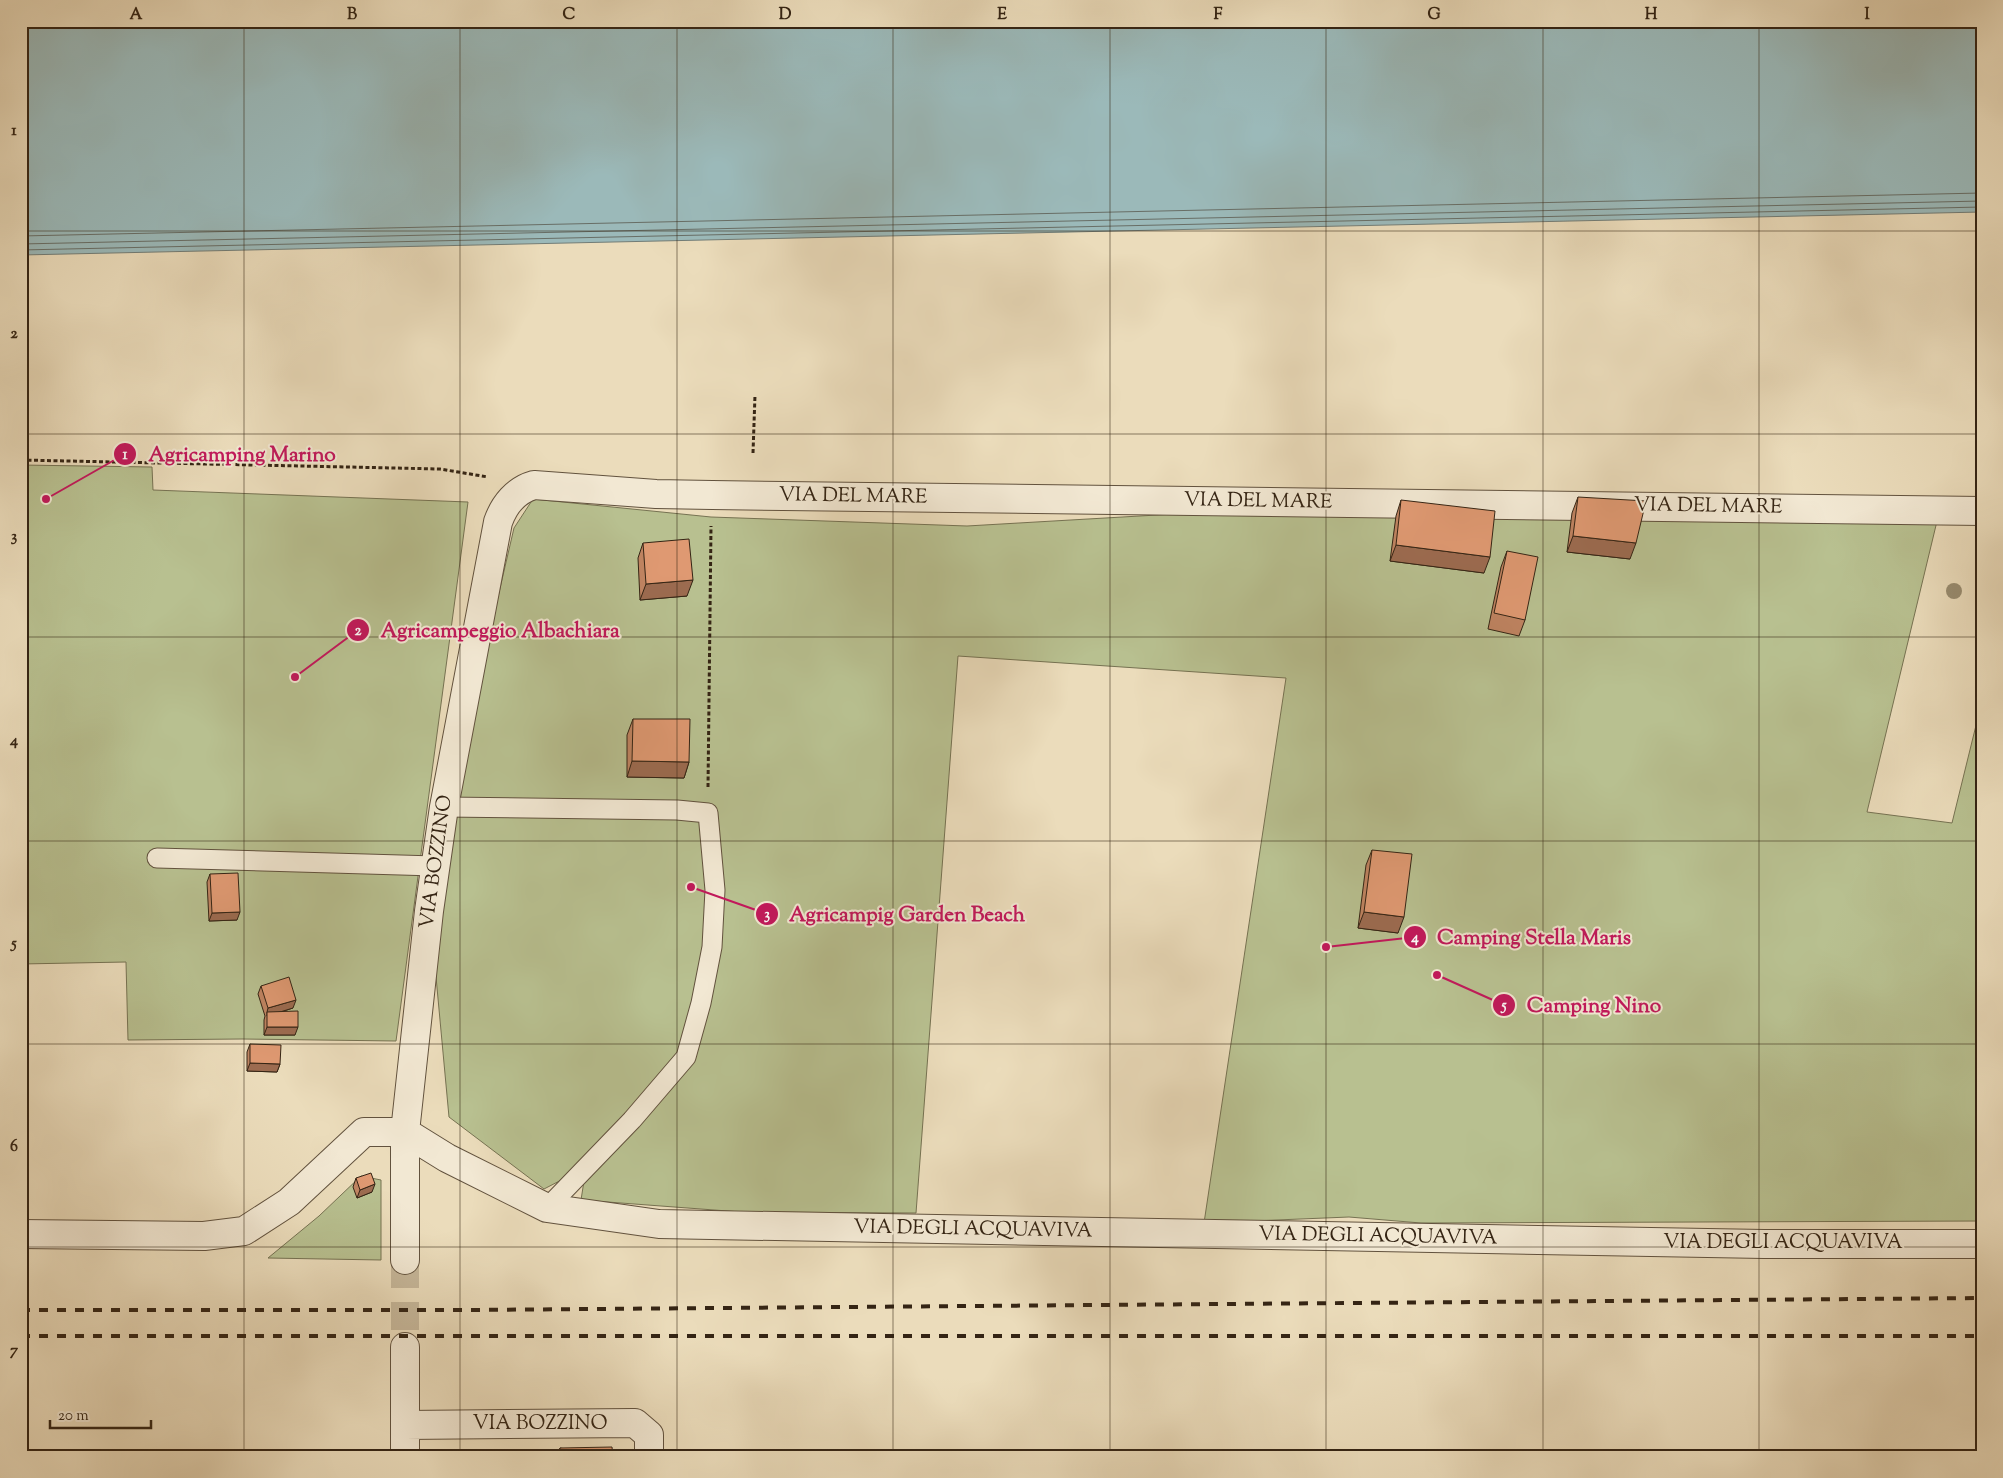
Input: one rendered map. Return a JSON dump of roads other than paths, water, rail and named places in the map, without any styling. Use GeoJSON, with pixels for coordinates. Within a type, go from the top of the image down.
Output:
{"type":"FeatureCollection","features":[{"type":"Feature","properties":{"kind":"street","name":"VIA DEL MARE"},"geometry":{"type":"LineString","coordinates":[[524,491],[1982,511]]}},
{"type":"Feature","properties":{"kind":"street","name":"VIA BOZZINO"},"geometry":{"type":"LineString","coordinates":[[404,1260],[405,1132],[435,866],[444,807],[498,522],[502,510],[524,491]]}},
{"type":"Feature","properties":{"kind":"street"},"geometry":{"type":"LineString","coordinates":[[21,1234],[204,1236],[244,1231],[289,1202],[364,1132],[405,1132]]}},
{"type":"Feature","properties":{"kind":"street","name":"VIA DEGLI ACQUAVIVA"},"geometry":{"type":"LineString","coordinates":[[405,1132],[447,1158],[547,1208],[659,1224],[1764,1244],[1982,1244]]}},
{"type":"Feature","properties":{"kind":"street"},"geometry":{"type":"LineString","coordinates":[[405,1348],[405,1457]]}},
{"type":"Feature","properties":{"kind":"street","name":"VIA BOZZINO"},"geometry":{"type":"LineString","coordinates":[[405,1425],[635,1424],[649,1435],[649,1457]]}},
{"type":"Feature","properties":{"kind":"lane"},"geometry":{"type":"LineString","coordinates":[[444,807],[677,810],[708,813],[715,890],[712,947],[702,1003],[686,1057],[632,1120],[547,1208]]}},
{"type":"Feature","properties":{"kind":"lane"},"geometry":{"type":"LineString","coordinates":[[157,858],[435,866]]}},
{"type":"Feature","properties":{"kind":"water"},"geometry":{"type":"Polygon","coordinates":[[[21,21],[1982,21],[1982,212],[21,255],[21,21]]]}},
{"type":"Feature","properties":{"kind":"tunnel"},"geometry":{"type":"LineString","coordinates":[[405,1260],[405,1347]]}},
{"type":"Feature","properties":{"kind":"railway"},"geometry":{"type":"LineString","coordinates":[[21,1310],[467,1310],[1982,1298]]}},
{"type":"Feature","properties":{"kind":"railway"},"geometry":{"type":"LineString","coordinates":[[21,1336],[1982,1336]]}},
{"type":"Feature","properties":{"kind":"place","name":"Agricamping Marino"},"geometry":{"type":"Point","coordinates":[46,499]}},
{"type":"Feature","properties":{"kind":"place","name":"Agricampeggio Albachiara"},"geometry":{"type":"Point","coordinates":[295,677]}},
{"type":"Feature","properties":{"kind":"place","name":"Agricampig Garden Beach"},"geometry":{"type":"Point","coordinates":[691,887]}},
{"type":"Feature","properties":{"kind":"place","name":"Camping Stella Maris"},"geometry":{"type":"Point","coordinates":[1326,947]}},
{"type":"Feature","properties":{"kind":"place","name":"Camping Nino"},"geometry":{"type":"Point","coordinates":[1437,975]}}]}
